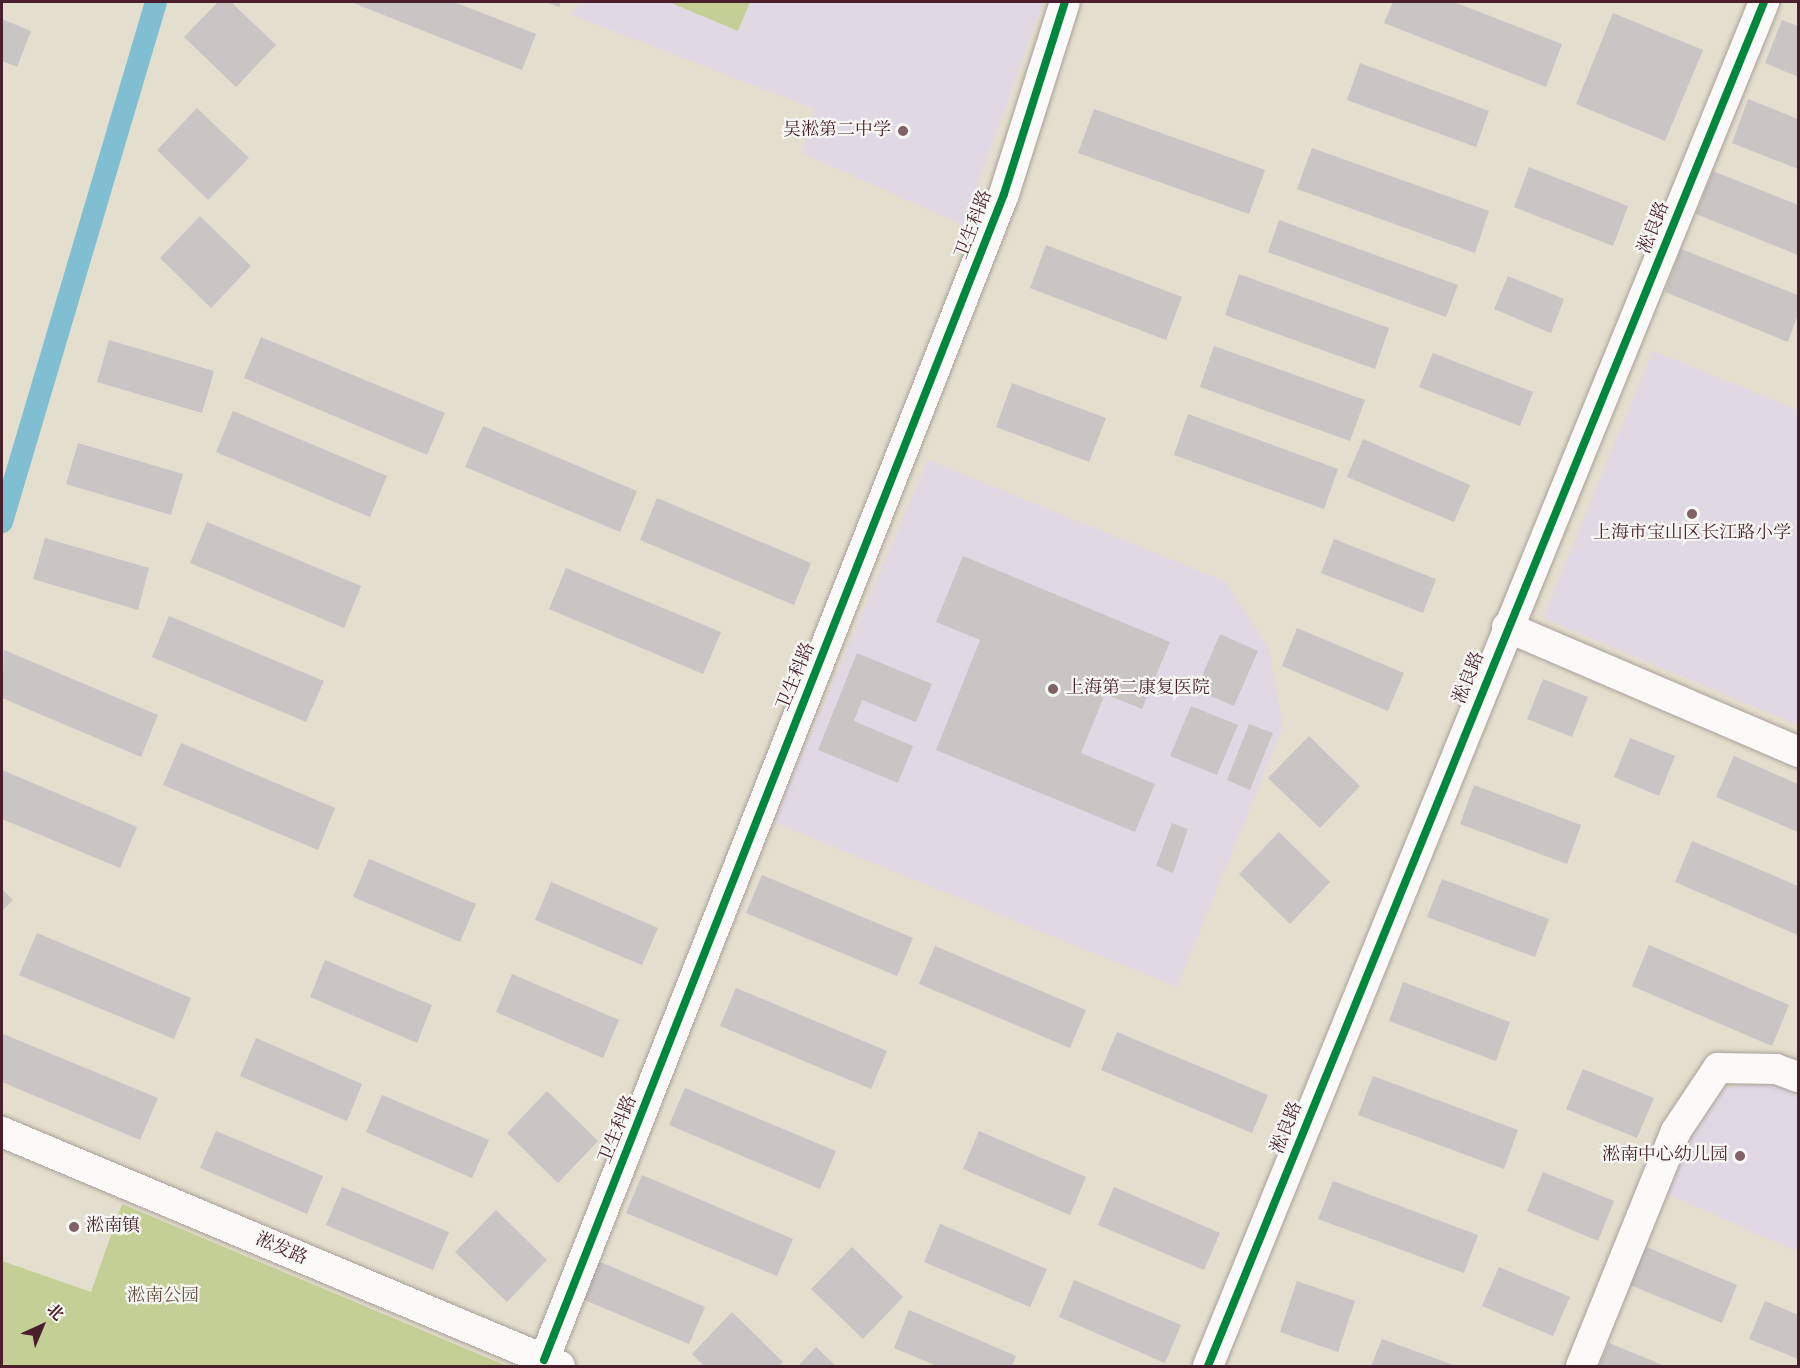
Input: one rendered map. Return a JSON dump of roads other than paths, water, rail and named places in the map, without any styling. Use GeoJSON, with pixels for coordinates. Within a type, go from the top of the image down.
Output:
{"type":"FeatureCollection","features":[{"type":"Feature","properties":{"kind":"street","name":"卫生科路"},"geometry":{"type":"LineString","coordinates":[[552,1363],[1004,194],[1065,2]]}},
{"type":"Feature","properties":{"kind":"street","name":"淞良路"},"geometry":{"type":"LineString","coordinates":[[1208,1366],[1507,627],[1764,2]]}},
{"type":"Feature","properties":{"kind":"street"},"geometry":{"type":"LineString","coordinates":[[1507,627],[1798,752]]}},
{"type":"Feature","properties":{"kind":"street"},"geometry":{"type":"LineString","coordinates":[[1581,1366],[1676,1131],[1718,1068],[1776,1068],[1798,1077]]}},
{"type":"Feature","properties":{"kind":"street","name":"淞发路"},"geometry":{"type":"LineString","coordinates":[[2,1132],[552,1363]]}},
{"type":"Feature","properties":{"kind":"waterway"},"geometry":{"type":"LineString","coordinates":[[2,522],[156,2]]}},
{"type":"Feature","properties":{"kind":"place","name":"吴淞第二中学"},"geometry":{"type":"Point","coordinates":[903,131]}},
{"type":"Feature","properties":{"kind":"place","name":"上海市宝山区长江路小学"},"geometry":{"type":"Point","coordinates":[1692,514]}},
{"type":"Feature","properties":{"kind":"place","name":"上海第二康复医院"},"geometry":{"type":"Point","coordinates":[1053,689]}},
{"type":"Feature","properties":{"kind":"place","name":"淞南中心幼儿园"},"geometry":{"type":"Point","coordinates":[1740,1156]}},
{"type":"Feature","properties":{"kind":"place","name":"淞南镇"},"geometry":{"type":"Point","coordinates":[74,1227]}},
{"type":"Feature","properties":{"kind":"park label","name":"淞南公园"},"geometry":{"type":"Point","coordinates":[163,1297]}}]}
